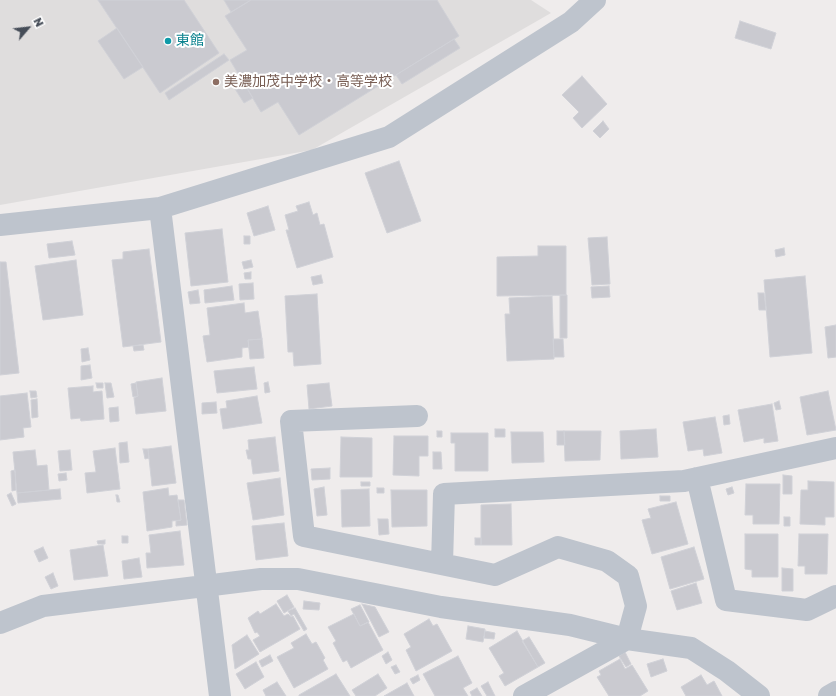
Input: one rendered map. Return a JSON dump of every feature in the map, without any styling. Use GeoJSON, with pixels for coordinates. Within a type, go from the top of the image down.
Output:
{"type":"FeatureCollection","features":[{"type":"Feature","properties":{"kind":"street"},"geometry":{"type":"LineString","coordinates":[[0,225],[160,208],[294,168],[389,137],[571,22],[595,0]]}},
{"type":"Feature","properties":{"kind":"street"},"geometry":{"type":"LineString","coordinates":[[160,208],[220,696]]}},
{"type":"Feature","properties":{"kind":"street"},"geometry":{"type":"LineString","coordinates":[[417,416],[291,421],[304,536],[495,575],[558,547],[607,561],[628,576],[636,606],[628,639],[524,696]]}},
{"type":"Feature","properties":{"kind":"street"},"geometry":{"type":"LineString","coordinates":[[442,564],[444,494],[684,481],[836,448]]}},
{"type":"Feature","properties":{"kind":"street"},"geometry":{"type":"LineString","coordinates":[[697,478],[726,600],[806,610],[836,596]]}},
{"type":"Feature","properties":{"kind":"street"},"geometry":{"type":"LineString","coordinates":[[0,623],[43,606],[261,579],[298,579],[441,607],[570,625],[628,639],[691,648],[727,671],[758,696]]}},
{"type":"Feature","properties":{"kind":"street"},"geometry":{"type":"LineString","coordinates":[[829,696],[836,692]]}},
{"type":"Feature","properties":{"kind":"shaded area","name":"美濃加茂中学校・高等学校"},"geometry":{"type":"Polygon","coordinates":[[[0,0],[531,0],[551,13],[312,150],[0,205],[0,0]]]}},
{"type":"Feature","properties":{"kind":"building","name":"東館"},"geometry":{"type":"Polygon","coordinates":[[[98,0],[184,0],[219,53],[160,93],[98,0]]]}},
{"type":"Feature","properties":{"kind":"building"},"geometry":{"type":"Polygon","coordinates":[[[224,0],[251,0],[231,12],[224,0]]]}},
{"type":"Feature","properties":{"kind":"building"},"geometry":{"type":"Polygon","coordinates":[[[251,0],[437,0],[459,36],[299,135],[278,102],[261,112],[230,60],[247,50],[225,16],[251,0]]]}},
{"type":"Feature","properties":{"kind":"building"},"geometry":{"type":"Polygon","coordinates":[[[740,21],[776,33],[771,49],[735,38],[740,21]]]}},
{"type":"Feature","properties":{"kind":"building"},"geometry":{"type":"Polygon","coordinates":[[[117,28],[143,67],[124,79],[98,41],[117,28]]]}},
{"type":"Feature","properties":{"kind":"building"},"geometry":{"type":"Polygon","coordinates":[[[454,39],[460,48],[402,84],[396,75],[454,39]]]}},
{"type":"Feature","properties":{"kind":"building"},"geometry":{"type":"Polygon","coordinates":[[[224,54],[229,60],[169,100],[165,93],[224,54]]]}},
{"type":"Feature","properties":{"kind":"building"},"geometry":{"type":"Polygon","coordinates":[[[239,75],[253,98],[244,103],[230,81],[239,75]]]}},
{"type":"Feature","properties":{"kind":"building"},"geometry":{"type":"Polygon","coordinates":[[[582,76],[607,104],[582,128],[573,118],[579,112],[562,95],[582,76]]]}},
{"type":"Feature","properties":{"kind":"building"},"geometry":{"type":"Polygon","coordinates":[[[603,121],[609,129],[600,138],[593,131],[603,121]]]}},
{"type":"Feature","properties":{"kind":"building"},"geometry":{"type":"Polygon","coordinates":[[[399,161],[421,221],[387,233],[365,173],[399,161]]]}},
{"type":"Feature","properties":{"kind":"building"},"geometry":{"type":"Polygon","coordinates":[[[309,202],[313,215],[317,213],[320,225],[324,224],[333,257],[297,268],[286,230],[289,230],[285,215],[298,211],[296,206],[309,202]]]}},
{"type":"Feature","properties":{"kind":"building"},"geometry":{"type":"Polygon","coordinates":[[[268,206],[275,230],[254,236],[247,213],[268,206]]]}},
{"type":"Feature","properties":{"kind":"building"},"geometry":{"type":"Polygon","coordinates":[[[222,229],[228,282],[191,286],[185,233],[222,229]]]}},
{"type":"Feature","properties":{"kind":"building"},"geometry":{"type":"Polygon","coordinates":[[[244,236],[250,236],[250,244],[244,244],[244,236]]]}},
{"type":"Feature","properties":{"kind":"building"},"geometry":{"type":"Polygon","coordinates":[[[607,237],[610,284],[592,285],[588,238],[607,237]]]}},
{"type":"Feature","properties":{"kind":"building"},"geometry":{"type":"Polygon","coordinates":[[[72,241],[75,255],[49,258],[47,244],[72,241]]]}},
{"type":"Feature","properties":{"kind":"building"},"geometry":{"type":"Polygon","coordinates":[[[538,246],[566,246],[566,295],[497,296],[497,257],[538,256],[538,246]]]}},
{"type":"Feature","properties":{"kind":"building"},"geometry":{"type":"Polygon","coordinates":[[[784,248],[785,255],[776,257],[775,250],[784,248]]]}},
{"type":"Feature","properties":{"kind":"building"},"geometry":{"type":"Polygon","coordinates":[[[149,249],[161,342],[123,347],[112,260],[123,259],[123,252],[149,249]]]}},
{"type":"Feature","properties":{"kind":"building"},"geometry":{"type":"Polygon","coordinates":[[[76,260],[83,315],[43,320],[35,266],[76,260]]]}},
{"type":"Feature","properties":{"kind":"building"},"geometry":{"type":"Polygon","coordinates":[[[251,260],[253,267],[244,269],[242,262],[251,260]]]}},
{"type":"Feature","properties":{"kind":"building"},"geometry":{"type":"Polygon","coordinates":[[[0,262],[6,262],[19,373],[0,375],[0,262]]]}},
{"type":"Feature","properties":{"kind":"building"},"geometry":{"type":"Polygon","coordinates":[[[251,272],[251,279],[245,279],[244,273],[251,272]]]}},
{"type":"Feature","properties":{"kind":"building"},"geometry":{"type":"Polygon","coordinates":[[[321,275],[323,283],[313,285],[311,277],[321,275]]]}},
{"type":"Feature","properties":{"kind":"building"},"geometry":{"type":"Polygon","coordinates":[[[805,276],[812,353],[770,357],[764,280],[805,276]]]}},
{"type":"Feature","properties":{"kind":"building"},"geometry":{"type":"Polygon","coordinates":[[[253,283],[254,299],[240,300],[239,284],[253,283]]]}},
{"type":"Feature","properties":{"kind":"building"},"geometry":{"type":"Polygon","coordinates":[[[232,286],[234,300],[205,303],[204,290],[232,286]]]}},
{"type":"Feature","properties":{"kind":"building"},"geometry":{"type":"Polygon","coordinates":[[[609,286],[610,297],[592,298],[591,287],[609,286]]]}},
{"type":"Feature","properties":{"kind":"building"},"geometry":{"type":"Polygon","coordinates":[[[198,290],[200,303],[190,304],[188,292],[198,290]]]}},
{"type":"Feature","properties":{"kind":"building"},"geometry":{"type":"Polygon","coordinates":[[[758,293],[764,293],[766,310],[759,310],[758,293]]]}},
{"type":"Feature","properties":{"kind":"building"},"geometry":{"type":"Polygon","coordinates":[[[317,294],[321,364],[294,366],[293,352],[288,352],[285,296],[317,294]]]}},
{"type":"Feature","properties":{"kind":"building"},"geometry":{"type":"Polygon","coordinates":[[[560,295],[567,295],[567,338],[560,338],[560,295]]]}},
{"type":"Feature","properties":{"kind":"building"},"geometry":{"type":"Polygon","coordinates":[[[552,296],[554,359],[507,361],[505,314],[510,314],[509,298],[552,296]]]}},
{"type":"Feature","properties":{"kind":"building"},"geometry":{"type":"Polygon","coordinates":[[[244,303],[245,313],[258,311],[262,339],[248,340],[249,347],[242,348],[242,357],[207,362],[203,336],[210,335],[207,308],[244,303]]]}},
{"type":"Feature","properties":{"kind":"building"},"geometry":{"type":"Polygon","coordinates":[[[836,325],[836,357],[828,358],[825,327],[836,325]]]}},
{"type":"Feature","properties":{"kind":"building"},"geometry":{"type":"Polygon","coordinates":[[[262,339],[264,358],[250,359],[248,340],[262,339]]]}},
{"type":"Feature","properties":{"kind":"building"},"geometry":{"type":"Polygon","coordinates":[[[553,339],[563,339],[564,357],[554,357],[553,339]]]}},
{"type":"Feature","properties":{"kind":"building"},"geometry":{"type":"Polygon","coordinates":[[[143,345],[144,350],[134,351],[133,346],[143,345]]]}},
{"type":"Feature","properties":{"kind":"building"},"geometry":{"type":"Polygon","coordinates":[[[88,348],[90,360],[82,362],[81,349],[88,348]]]}},
{"type":"Feature","properties":{"kind":"building"},"geometry":{"type":"Polygon","coordinates":[[[90,365],[92,378],[81,380],[81,366],[90,365]]]}},
{"type":"Feature","properties":{"kind":"building"},"geometry":{"type":"Polygon","coordinates":[[[254,367],[257,389],[217,393],[214,371],[254,367]]]}},
{"type":"Feature","properties":{"kind":"building"},"geometry":{"type":"Polygon","coordinates":[[[162,378],[166,411],[136,414],[134,398],[138,396],[136,382],[162,378]]]}},
{"type":"Feature","properties":{"kind":"building"},"geometry":{"type":"Polygon","coordinates":[[[268,382],[270,392],[265,393],[264,383],[268,382]]]}},
{"type":"Feature","properties":{"kind":"building"},"geometry":{"type":"Polygon","coordinates":[[[96,383],[103,383],[103,388],[97,388],[96,383]]]}},
{"type":"Feature","properties":{"kind":"building"},"geometry":{"type":"Polygon","coordinates":[[[105,383],[111,383],[114,397],[107,398],[105,383]]]}},
{"type":"Feature","properties":{"kind":"building"},"geometry":{"type":"Polygon","coordinates":[[[136,383],[138,396],[133,397],[131,384],[136,383]]]}},
{"type":"Feature","properties":{"kind":"building"},"geometry":{"type":"Polygon","coordinates":[[[329,383],[332,406],[309,409],[307,385],[329,383]]]}},
{"type":"Feature","properties":{"kind":"building"},"geometry":{"type":"Polygon","coordinates":[[[93,386],[93,392],[102,391],[104,419],[81,421],[80,418],[71,419],[68,388],[93,386]]]}},
{"type":"Feature","properties":{"kind":"building"},"geometry":{"type":"Polygon","coordinates":[[[30,391],[36,391],[37,397],[31,398],[30,391]]]}},
{"type":"Feature","properties":{"kind":"building"},"geometry":{"type":"Polygon","coordinates":[[[828,391],[836,430],[807,435],[800,397],[828,391]]]}},
{"type":"Feature","properties":{"kind":"building"},"geometry":{"type":"Polygon","coordinates":[[[27,393],[31,427],[23,428],[24,437],[0,440],[0,396],[27,393]]]}},
{"type":"Feature","properties":{"kind":"building"},"geometry":{"type":"Polygon","coordinates":[[[257,396],[262,423],[223,429],[220,409],[227,408],[226,401],[257,396]]]}},
{"type":"Feature","properties":{"kind":"building"},"geometry":{"type":"Polygon","coordinates":[[[37,399],[38,417],[32,418],[31,400],[37,399]]]}},
{"type":"Feature","properties":{"kind":"building"},"geometry":{"type":"Polygon","coordinates":[[[779,401],[781,409],[776,410],[774,403],[779,401]]]}},
{"type":"Feature","properties":{"kind":"building"},"geometry":{"type":"Polygon","coordinates":[[[216,402],[217,413],[202,414],[202,403],[216,402]]]}},
{"type":"Feature","properties":{"kind":"building"},"geometry":{"type":"Polygon","coordinates":[[[772,404],[778,441],[764,443],[764,438],[744,442],[738,410],[772,404]]]}},
{"type":"Feature","properties":{"kind":"building"},"geometry":{"type":"Polygon","coordinates":[[[118,407],[119,421],[110,422],[109,408],[118,407]]]}},
{"type":"Feature","properties":{"kind":"building"},"geometry":{"type":"Polygon","coordinates":[[[729,415],[730,424],[724,425],[723,416],[729,415]]]}},
{"type":"Feature","properties":{"kind":"building"},"geometry":{"type":"Polygon","coordinates":[[[715,417],[722,453],[704,456],[703,449],[688,451],[683,422],[715,417]]]}},
{"type":"Feature","properties":{"kind":"building"},"geometry":{"type":"Polygon","coordinates":[[[495,429],[505,429],[505,437],[495,437],[495,429]]]}},
{"type":"Feature","properties":{"kind":"building"},"geometry":{"type":"Polygon","coordinates":[[[656,429],[658,457],[621,459],[620,431],[656,429]]]}},
{"type":"Feature","properties":{"kind":"building"},"geometry":{"type":"Polygon","coordinates":[[[437,431],[442,431],[442,437],[437,437],[437,431]]]}},
{"type":"Feature","properties":{"kind":"building"},"geometry":{"type":"Polygon","coordinates":[[[557,431],[564,431],[565,445],[557,445],[557,431]]]}},
{"type":"Feature","properties":{"kind":"building"},"geometry":{"type":"Polygon","coordinates":[[[564,431],[601,431],[600,460],[565,461],[564,431]]]}},
{"type":"Feature","properties":{"kind":"building"},"geometry":{"type":"Polygon","coordinates":[[[511,432],[543,432],[544,462],[512,463],[511,432]]]}},
{"type":"Feature","properties":{"kind":"building"},"geometry":{"type":"Polygon","coordinates":[[[451,433],[488,433],[488,471],[455,471],[455,443],[451,443],[451,433]]]}},
{"type":"Feature","properties":{"kind":"building"},"geometry":{"type":"Polygon","coordinates":[[[394,436],[428,436],[428,456],[419,456],[419,476],[393,475],[394,436]]]}},
{"type":"Feature","properties":{"kind":"building"},"geometry":{"type":"Polygon","coordinates":[[[275,437],[279,471],[253,474],[251,459],[248,459],[246,450],[249,450],[248,440],[275,437]]]}},
{"type":"Feature","properties":{"kind":"building"},"geometry":{"type":"Polygon","coordinates":[[[341,437],[372,438],[372,477],[340,477],[341,437]]]}},
{"type":"Feature","properties":{"kind":"building"},"geometry":{"type":"Polygon","coordinates":[[[127,442],[129,462],[120,463],[119,443],[127,442]]]}},
{"type":"Feature","properties":{"kind":"building"},"geometry":{"type":"Polygon","coordinates":[[[171,446],[176,483],[152,486],[148,449],[171,446]]]}},
{"type":"Feature","properties":{"kind":"building"},"geometry":{"type":"Polygon","coordinates":[[[115,448],[120,489],[87,493],[85,473],[96,472],[93,451],[115,448]]]}},
{"type":"Feature","properties":{"kind":"building"},"geometry":{"type":"Polygon","coordinates":[[[143,449],[148,449],[149,458],[145,459],[143,449]]]}},
{"type":"Feature","properties":{"kind":"building"},"geometry":{"type":"Polygon","coordinates":[[[35,450],[37,466],[47,465],[49,490],[17,493],[13,452],[35,450]]]}},
{"type":"Feature","properties":{"kind":"building"},"geometry":{"type":"Polygon","coordinates":[[[70,450],[72,470],[60,471],[58,451],[70,450]]]}},
{"type":"Feature","properties":{"kind":"building"},"geometry":{"type":"Polygon","coordinates":[[[433,452],[441,452],[442,469],[433,469],[433,452]]]}},
{"type":"Feature","properties":{"kind":"building"},"geometry":{"type":"Polygon","coordinates":[[[330,468],[330,479],[312,480],[311,469],[330,468]]]}},
{"type":"Feature","properties":{"kind":"building"},"geometry":{"type":"Polygon","coordinates":[[[15,470],[16,490],[12,491],[11,471],[15,470]]]}},
{"type":"Feature","properties":{"kind":"building"},"geometry":{"type":"Polygon","coordinates":[[[66,473],[67,480],[59,481],[58,474],[66,473]]]}},
{"type":"Feature","properties":{"kind":"building"},"geometry":{"type":"Polygon","coordinates":[[[783,475],[792,476],[792,494],[783,494],[783,475]]]}},
{"type":"Feature","properties":{"kind":"building"},"geometry":{"type":"Polygon","coordinates":[[[280,478],[284,515],[253,520],[247,483],[280,478]]]}},
{"type":"Feature","properties":{"kind":"building"},"geometry":{"type":"Polygon","coordinates":[[[808,481],[834,482],[834,517],[825,517],[825,525],[800,524],[801,490],[808,490],[808,481]]]}},
{"type":"Feature","properties":{"kind":"building"},"geometry":{"type":"Polygon","coordinates":[[[361,482],[370,482],[370,486],[361,486],[361,482]]]}},
{"type":"Feature","properties":{"kind":"building"},"geometry":{"type":"Polygon","coordinates":[[[746,484],[780,484],[779,524],[753,524],[753,515],[745,515],[746,484]]]}},
{"type":"Feature","properties":{"kind":"building"},"geometry":{"type":"Polygon","coordinates":[[[324,487],[327,515],[317,516],[314,489],[324,487]]]}},
{"type":"Feature","properties":{"kind":"building"},"geometry":{"type":"Polygon","coordinates":[[[732,487],[734,493],[728,495],[726,489],[732,487]]]}},
{"type":"Feature","properties":{"kind":"building"},"geometry":{"type":"Polygon","coordinates":[[[168,488],[169,496],[177,495],[181,520],[172,521],[172,527],[147,531],[143,492],[168,488]]]}},
{"type":"Feature","properties":{"kind":"building"},"geometry":{"type":"Polygon","coordinates":[[[377,488],[384,488],[384,493],[377,493],[377,488]]]}},
{"type":"Feature","properties":{"kind":"building"},"geometry":{"type":"Polygon","coordinates":[[[60,489],[61,499],[18,503],[17,493],[60,489]]]}},
{"type":"Feature","properties":{"kind":"building"},"geometry":{"type":"Polygon","coordinates":[[[369,489],[370,526],[342,527],[341,490],[369,489]]]}},
{"type":"Feature","properties":{"kind":"building"},"geometry":{"type":"Polygon","coordinates":[[[391,490],[427,490],[427,526],[392,527],[391,490]]]}},
{"type":"Feature","properties":{"kind":"building"},"geometry":{"type":"Polygon","coordinates":[[[11,493],[16,504],[12,506],[7,495],[11,493]]]}},
{"type":"Feature","properties":{"kind":"building"},"geometry":{"type":"Polygon","coordinates":[[[116,495],[118,495],[120,502],[117,502],[116,495]]]}},
{"type":"Feature","properties":{"kind":"building"},"geometry":{"type":"Polygon","coordinates":[[[660,496],[670,496],[670,501],[660,501],[660,496]]]}},
{"type":"Feature","properties":{"kind":"building"},"geometry":{"type":"Polygon","coordinates":[[[178,500],[184,500],[187,525],[176,526],[176,521],[181,520],[178,500]]]}},
{"type":"Feature","properties":{"kind":"building"},"geometry":{"type":"Polygon","coordinates":[[[676,502],[688,544],[652,554],[642,520],[651,518],[648,509],[676,502]]]}},
{"type":"Feature","properties":{"kind":"building"},"geometry":{"type":"Polygon","coordinates":[[[511,504],[512,545],[481,545],[481,505],[511,504]]]}},
{"type":"Feature","properties":{"kind":"building"},"geometry":{"type":"Polygon","coordinates":[[[784,517],[790,517],[790,526],[784,526],[784,517]]]}},
{"type":"Feature","properties":{"kind":"building"},"geometry":{"type":"Polygon","coordinates":[[[378,519],[388,519],[389,534],[379,535],[378,519]]]}},
{"type":"Feature","properties":{"kind":"building"},"geometry":{"type":"Polygon","coordinates":[[[284,523],[288,556],[256,560],[252,526],[284,523]]]}},
{"type":"Feature","properties":{"kind":"building"},"geometry":{"type":"Polygon","coordinates":[[[180,531],[184,565],[147,568],[146,553],[151,553],[149,535],[180,531]]]}},
{"type":"Feature","properties":{"kind":"building"},"geometry":{"type":"Polygon","coordinates":[[[745,534],[778,534],[778,577],[752,577],[752,570],[745,569],[745,534]]]}},
{"type":"Feature","properties":{"kind":"building"},"geometry":{"type":"Polygon","coordinates":[[[799,534],[828,534],[827,574],[805,574],[805,566],[798,566],[799,534]]]}},
{"type":"Feature","properties":{"kind":"building"},"geometry":{"type":"Polygon","coordinates":[[[122,536],[128,536],[128,543],[122,543],[122,536]]]}},
{"type":"Feature","properties":{"kind":"building"},"geometry":{"type":"Polygon","coordinates":[[[475,538],[481,538],[481,545],[475,545],[475,538]]]}},
{"type":"Feature","properties":{"kind":"building"},"geometry":{"type":"Polygon","coordinates":[[[105,540],[105,544],[98,544],[97,541],[105,540]]]}},
{"type":"Feature","properties":{"kind":"building"},"geometry":{"type":"Polygon","coordinates":[[[103,545],[108,576],[74,580],[70,550],[103,545]]]}},
{"type":"Feature","properties":{"kind":"building"},"geometry":{"type":"Polygon","coordinates":[[[43,547],[48,558],[39,562],[34,551],[43,547]]]}},
{"type":"Feature","properties":{"kind":"building"},"geometry":{"type":"Polygon","coordinates":[[[694,547],[704,579],[670,589],[661,557],[694,547]]]}},
{"type":"Feature","properties":{"kind":"building"},"geometry":{"type":"Polygon","coordinates":[[[139,558],[142,577],[124,579],[122,561],[139,558]]]}},
{"type":"Feature","properties":{"kind":"building"},"geometry":{"type":"Polygon","coordinates":[[[782,568],[793,569],[793,591],[782,591],[782,568]]]}},
{"type":"Feature","properties":{"kind":"building"},"geometry":{"type":"Polygon","coordinates":[[[53,573],[58,586],[51,589],[45,577],[53,573]]]}},
{"type":"Feature","properties":{"kind":"building"},"geometry":{"type":"Polygon","coordinates":[[[696,583],[702,603],[677,610],[671,591],[696,583]]]}},
{"type":"Feature","properties":{"kind":"building"},"geometry":{"type":"Polygon","coordinates":[[[287,595],[294,607],[284,613],[277,601],[287,595]]]}},
{"type":"Feature","properties":{"kind":"building"},"geometry":{"type":"Polygon","coordinates":[[[304,601],[320,603],[319,610],[303,609],[304,601]]]}},
{"type":"Feature","properties":{"kind":"building"},"geometry":{"type":"Polygon","coordinates":[[[276,604],[284,616],[288,614],[291,617],[293,616],[300,629],[260,652],[253,640],[260,636],[257,632],[255,633],[248,618],[258,611],[260,614],[276,604]]]}},
{"type":"Feature","properties":{"kind":"building"},"geometry":{"type":"Polygon","coordinates":[[[362,604],[375,607],[389,632],[379,637],[362,604]]]}},
{"type":"Feature","properties":{"kind":"building"},"geometry":{"type":"Polygon","coordinates":[[[360,605],[369,622],[360,626],[351,609],[360,605]]]}},
{"type":"Feature","properties":{"kind":"building"},"geometry":{"type":"Polygon","coordinates":[[[295,608],[307,629],[304,631],[294,614],[291,616],[288,611],[295,608]]]}},
{"type":"Feature","properties":{"kind":"building"},"geometry":{"type":"Polygon","coordinates":[[[354,614],[360,626],[368,622],[383,650],[351,668],[347,660],[343,662],[333,643],[336,641],[328,627],[354,614]]]}},
{"type":"Feature","properties":{"kind":"building"},"geometry":{"type":"Polygon","coordinates":[[[429,619],[433,626],[437,624],[452,651],[416,671],[406,650],[411,647],[404,634],[429,619]]]}},
{"type":"Feature","properties":{"kind":"building"},"geometry":{"type":"Polygon","coordinates":[[[468,626],[485,629],[483,642],[466,639],[468,626]]]}},
{"type":"Feature","properties":{"kind":"building"},"geometry":{"type":"Polygon","coordinates":[[[485,631],[495,633],[494,639],[484,638],[485,631]]]}},
{"type":"Feature","properties":{"kind":"building"},"geometry":{"type":"Polygon","coordinates":[[[517,631],[538,667],[505,686],[499,676],[504,673],[489,648],[517,631]]]}},
{"type":"Feature","properties":{"kind":"building"},"geometry":{"type":"Polygon","coordinates":[[[306,634],[312,644],[316,642],[325,658],[323,660],[328,669],[294,688],[277,657],[294,648],[291,643],[306,634]]]}},
{"type":"Feature","properties":{"kind":"building"},"geometry":{"type":"Polygon","coordinates":[[[247,635],[259,654],[235,669],[232,645],[247,635]]]}},
{"type":"Feature","properties":{"kind":"building"},"geometry":{"type":"Polygon","coordinates":[[[529,637],[545,663],[538,667],[522,641],[529,637]]]}},
{"type":"Feature","properties":{"kind":"building"},"geometry":{"type":"Polygon","coordinates":[[[388,652],[392,660],[386,664],[382,656],[388,652]]]}},
{"type":"Feature","properties":{"kind":"building"},"geometry":{"type":"Polygon","coordinates":[[[625,652],[631,664],[626,667],[619,656],[625,652]]]}},
{"type":"Feature","properties":{"kind":"building"},"geometry":{"type":"Polygon","coordinates":[[[270,655],[273,661],[262,667],[259,661],[270,655]]]}},
{"type":"Feature","properties":{"kind":"building"},"geometry":{"type":"Polygon","coordinates":[[[458,656],[472,683],[463,688],[468,696],[435,696],[423,674],[458,656]]]}},
{"type":"Feature","properties":{"kind":"building"},"geometry":{"type":"Polygon","coordinates":[[[620,659],[625,669],[632,665],[648,691],[640,696],[609,696],[597,677],[601,675],[599,671],[620,659]]]}},
{"type":"Feature","properties":{"kind":"building"},"geometry":{"type":"Polygon","coordinates":[[[663,659],[667,671],[651,677],[647,664],[663,659]]]}},
{"type":"Feature","properties":{"kind":"building"},"geometry":{"type":"Polygon","coordinates":[[[256,662],[264,677],[245,689],[236,674],[256,662]]]}},
{"type":"Feature","properties":{"kind":"building"},"geometry":{"type":"Polygon","coordinates":[[[396,665],[400,672],[395,674],[391,667],[396,665]]]}},
{"type":"Feature","properties":{"kind":"building"},"geometry":{"type":"Polygon","coordinates":[[[336,674],[350,696],[299,696],[299,695],[336,674]]]}},
{"type":"Feature","properties":{"kind":"building"},"geometry":{"type":"Polygon","coordinates":[[[378,674],[387,688],[375,696],[356,696],[352,690],[378,674]]]}},
{"type":"Feature","properties":{"kind":"building"},"geometry":{"type":"Polygon","coordinates":[[[418,675],[420,680],[413,684],[410,679],[418,675]]]}},
{"type":"Feature","properties":{"kind":"building"},"geometry":{"type":"Polygon","coordinates":[[[701,675],[707,685],[714,681],[722,696],[686,696],[681,687],[701,675]]]}},
{"type":"Feature","properties":{"kind":"building"},"geometry":{"type":"Polygon","coordinates":[[[277,682],[286,696],[266,696],[263,690],[277,682]]]}},
{"type":"Feature","properties":{"kind":"building"},"geometry":{"type":"Polygon","coordinates":[[[488,682],[495,696],[487,696],[481,686],[488,682]]]}},
{"type":"Feature","properties":{"kind":"building"},"geometry":{"type":"Polygon","coordinates":[[[407,683],[414,696],[384,696],[407,683]]]}},
{"type":"Feature","properties":{"kind":"building"},"geometry":{"type":"Polygon","coordinates":[[[477,688],[482,696],[472,696],[470,692],[477,688]]]}},
{"type":"Feature","properties":{"kind":"place","name":"東館"},"geometry":{"type":"Point","coordinates":[168,41]}},
{"type":"Feature","properties":{"kind":"place","name":"美濃加茂中学校・高等学校"},"geometry":{"type":"Point","coordinates":[216,82]}}]}
